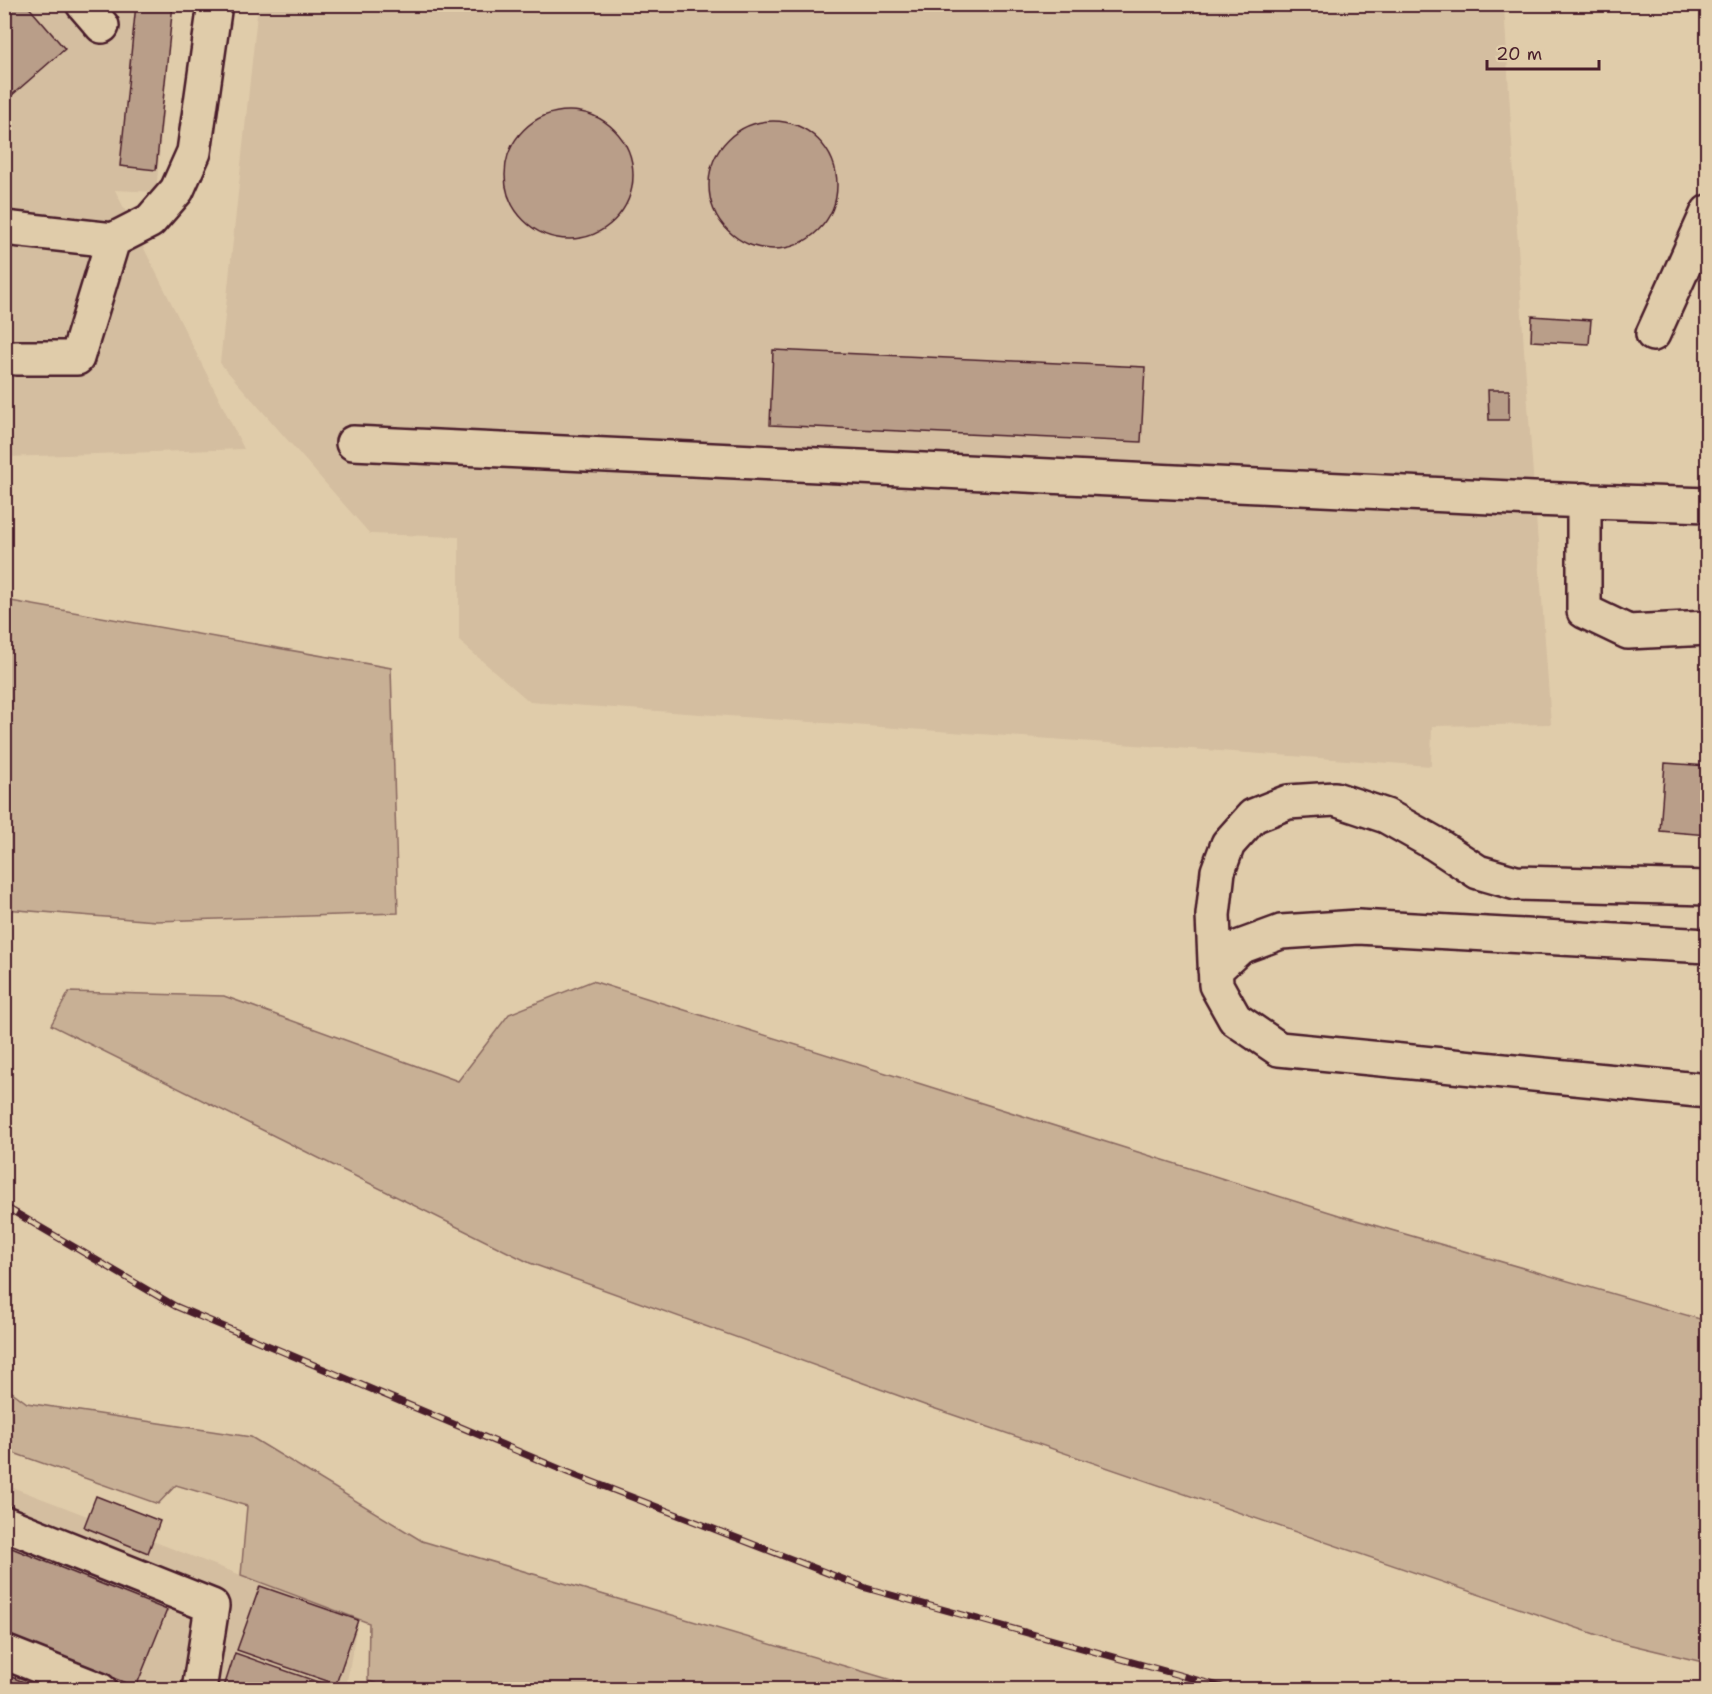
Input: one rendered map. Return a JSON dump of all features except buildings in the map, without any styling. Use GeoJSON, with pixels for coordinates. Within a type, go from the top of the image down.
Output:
{"type":"FeatureCollection","features":[{"type":"Feature","properties":{"kind":"lane"},"geometry":{"type":"LineString","coordinates":[[4,228],[113,240],[150,221],[177,190],[194,152],[215,4]]}},
{"type":"Feature","properties":{"kind":"lane"},"geometry":{"type":"LineString","coordinates":[[1653,334],[1707,212]]}},
{"type":"Feature","properties":{"kind":"lane"},"geometry":{"type":"LineString","coordinates":[[16,358],[77,358],[113,240]]}},
{"type":"Feature","properties":{"kind":"lane"},"geometry":{"type":"LineString","coordinates":[[353,443],[1707,505]]}},
{"type":"Feature","properties":{"kind":"lane"},"geometry":{"type":"LineString","coordinates":[[1584,500],[1584,612],[1628,632],[1707,628]]}},
{"type":"Feature","properties":{"kind":"lane"},"geometry":{"type":"LineString","coordinates":[[1707,888],[1516,883],[1478,872],[1386,816],[1335,799],[1288,802],[1253,816],[1228,843],[1218,871],[1214,915],[1216,985],[1235,1019],[1279,1049],[1707,1091]]}},
{"type":"Feature","properties":{"kind":"lane"},"geometry":{"type":"LineString","coordinates":[[1215,969],[1240,947],[1281,932],[1358,927],[1707,946]]}},
{"type":"Feature","properties":{"kind":"lane"},"geometry":{"type":"LineString","coordinates":[[4,1523],[212,1606],[200,1689]]}},
{"type":"Feature","properties":{"kind":"lane"},"geometry":{"type":"LineString","coordinates":[[4,1652],[100,1689]]}},
{"type":"Feature","properties":{"kind":"shaded area"},"geometry":{"type":"Polygon","coordinates":[[[4,5],[173,5],[156,192],[115,190],[244,449],[5,457],[4,5]]]}},
{"type":"Feature","properties":{"kind":"shaded area"},"geometry":{"type":"Polygon","coordinates":[[[258,5],[1504,5],[1524,350],[1551,724],[1432,726],[1431,766],[530,702],[459,641],[459,537],[370,534],[220,363],[258,5]]]}},
{"type":"Feature","properties":{"kind":"shaded area"},"geometry":{"type":"Polygon","coordinates":[[[5,600],[391,668],[398,913],[156,921],[5,909],[5,600]]]}},
{"type":"Feature","properties":{"kind":"shaded area"},"geometry":{"type":"Polygon","coordinates":[[[592,981],[1339,1215],[1707,1321],[1707,1663],[1615,1641],[930,1407],[530,1263],[51,1025],[69,992],[224,996],[458,1081],[509,1014],[592,981]]]}},
{"type":"Feature","properties":{"kind":"shaded area"},"geometry":{"type":"Polygon","coordinates":[[[4,1386],[27,1403],[251,1437],[422,1541],[922,1689],[397,1690],[368,1681],[369,1623],[241,1575],[247,1506],[176,1485],[158,1504],[5,1450],[4,1386]]]}},
{"type":"Feature","properties":{"kind":"shaded area"},"geometry":{"type":"Polygon","coordinates":[[[4,1484],[358,1620],[347,1681],[373,1689],[5,1689],[4,1484]]]}},
{"type":"Feature","properties":{"kind":"railway"},"geometry":{"type":"LineString","coordinates":[[4,1206],[175,1306],[567,1472],[866,1588],[1233,1690]]}}]}
